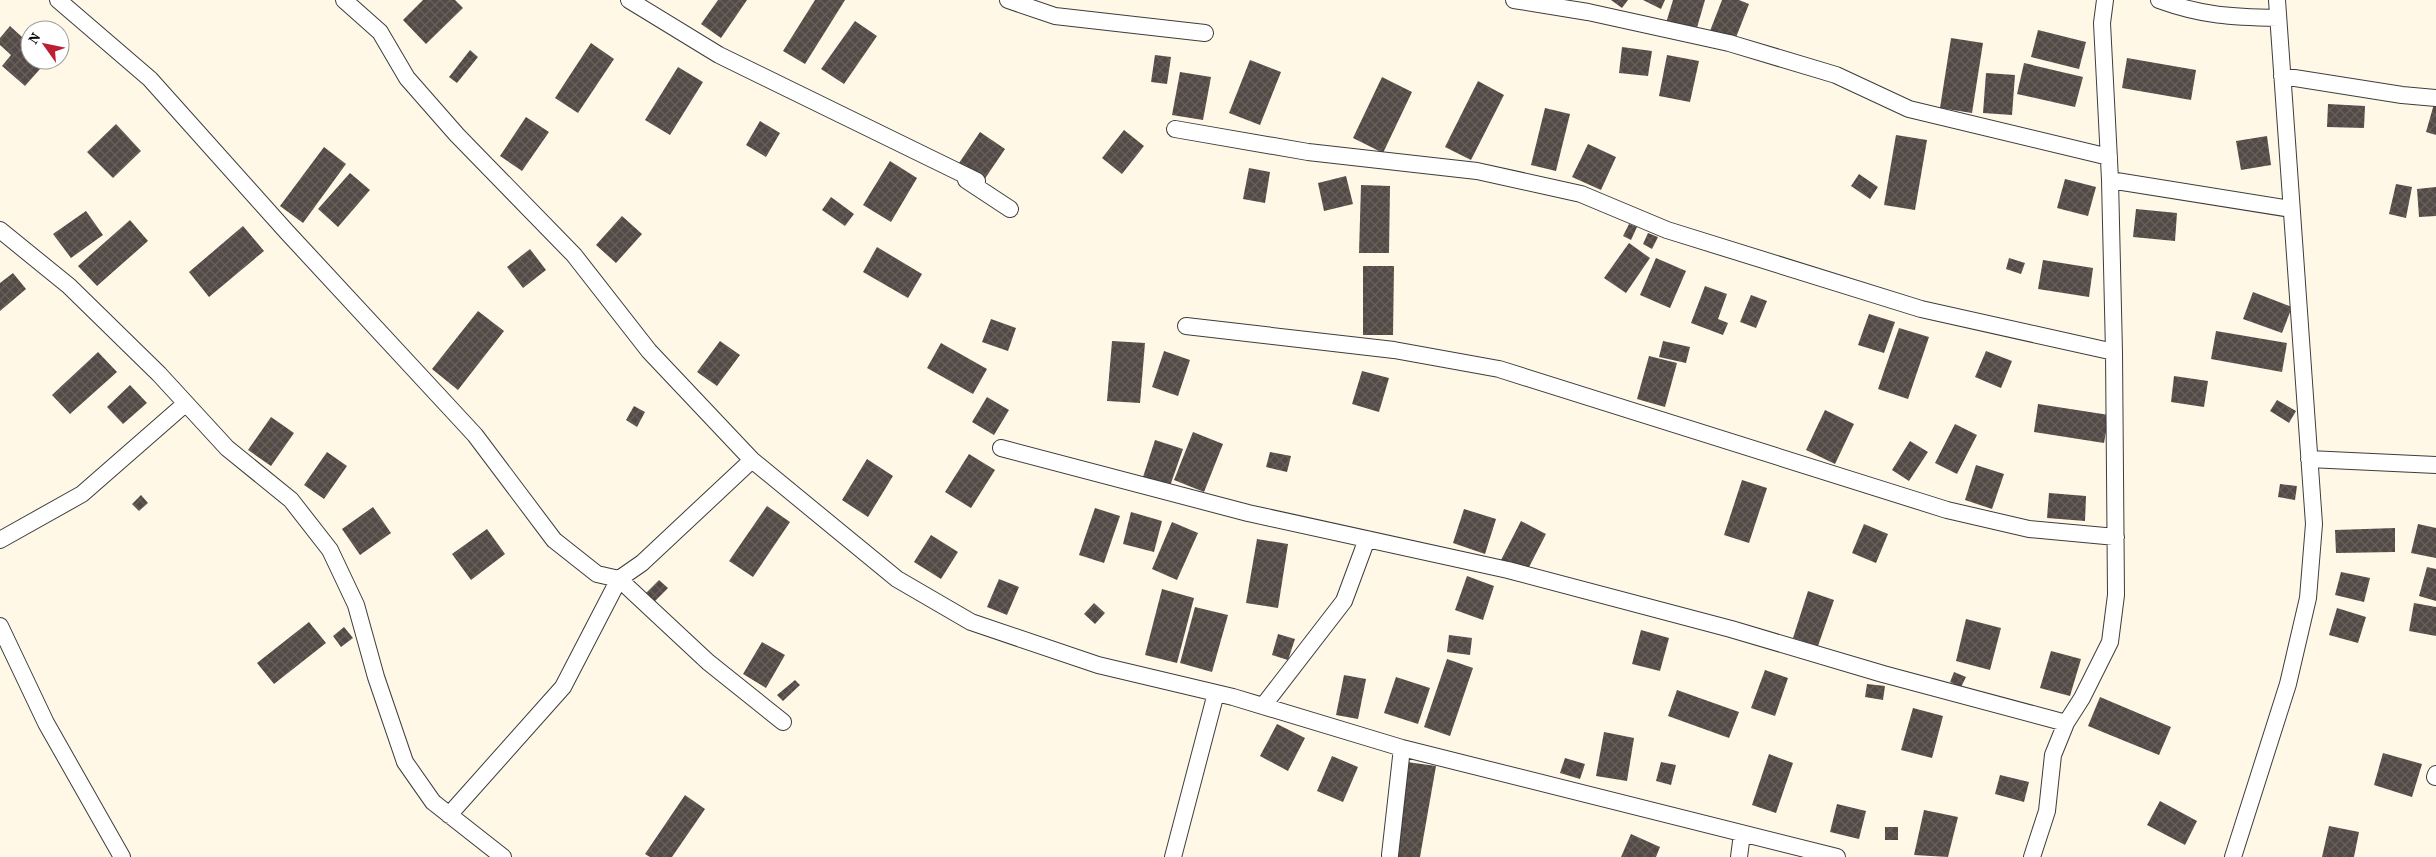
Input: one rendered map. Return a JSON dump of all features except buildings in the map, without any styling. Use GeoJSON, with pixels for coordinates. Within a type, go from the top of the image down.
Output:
{"type":"FeatureCollection","features":[{"type":"Feature","properties":{"kind":"street"},"geometry":{"type":"LineString","coordinates":[[58,0],[150,79],[279,224],[475,435],[554,540],[597,574],[619,579],[708,662],[783,722]]}},
{"type":"Feature","properties":{"kind":"street"},"geometry":{"type":"LineString","coordinates":[[344,0],[380,32],[407,78],[457,136],[574,255],[649,351],[752,460],[897,579],[971,622],[1098,665],[1216,693],[1402,748],[1837,857]]}},
{"type":"Feature","properties":{"kind":"street"},"geometry":{"type":"LineString","coordinates":[[629,0],[719,55],[977,182]]}},
{"type":"Feature","properties":{"kind":"street"},"geometry":{"type":"LineString","coordinates":[[1008,0],[1055,16],[1205,33]]}},
{"type":"Feature","properties":{"kind":"street"},"geometry":{"type":"LineString","coordinates":[[1514,0],[1588,12],[1729,43],[1836,75],[1909,109],[2109,157]]}},
{"type":"Feature","properties":{"kind":"street"},"geometry":{"type":"LineString","coordinates":[[2032,857],[2047,811],[2053,755],[2066,723],[2082,698],[2110,642],[2116,595],[2114,352],[2110,180],[2102,23],[2105,0]]}},
{"type":"Feature","properties":{"kind":"street"},"geometry":{"type":"LineString","coordinates":[[2159,0],[2191,12],[2234,18],[2278,18]]}},
{"type":"Feature","properties":{"kind":"street"},"geometry":{"type":"LineString","coordinates":[[2233,857],[2288,684],[2308,598],[2314,524],[2276,0]]}},
{"type":"Feature","properties":{"kind":"street"},"geometry":{"type":"LineString","coordinates":[[2282,76],[2402,95],[2436,98]]}},
{"type":"Feature","properties":{"kind":"street"},"geometry":{"type":"LineString","coordinates":[[1175,129],[1308,152],[1477,170],[1581,194],[1667,230],[1921,308],[2114,352]]}},
{"type":"Feature","properties":{"kind":"street"},"geometry":{"type":"LineString","coordinates":[[940,163],[1010,209]]}},
{"type":"Feature","properties":{"kind":"street"},"geometry":{"type":"LineString","coordinates":[[2110,180],[2290,209]]}},
{"type":"Feature","properties":{"kind":"street"},"geometry":{"type":"LineString","coordinates":[[0,230],[69,286],[159,374],[227,448],[291,500],[330,550],[356,605],[376,677],[405,762],[433,802],[503,857]]}},
{"type":"Feature","properties":{"kind":"street"},"geometry":{"type":"LineString","coordinates":[[1186,326],[1394,350],[1499,369],[1947,510],[2029,529],[2116,537]]}},
{"type":"Feature","properties":{"kind":"street"},"geometry":{"type":"LineString","coordinates":[[0,540],[82,494],[185,404]]}},
{"type":"Feature","properties":{"kind":"street"},"geometry":{"type":"LineString","coordinates":[[1001,448],[1248,513],[1517,573],[1731,629],[1883,674],[2066,723]]}},
{"type":"Feature","properties":{"kind":"street"},"geometry":{"type":"LineString","coordinates":[[449,815],[563,687],[619,579],[642,563],[752,460]]}},
{"type":"Feature","properties":{"kind":"street"},"geometry":{"type":"LineString","coordinates":[[2309,460],[2436,465]]}},
{"type":"Feature","properties":{"kind":"street"},"geometry":{"type":"LineString","coordinates":[[1263,706],[1344,601],[1367,539]]}},
{"type":"Feature","properties":{"kind":"street"},"geometry":{"type":"LineString","coordinates":[[0,626],[46,722],[122,857]]}},
{"type":"Feature","properties":{"kind":"street"},"geometry":{"type":"LineString","coordinates":[[1173,857],[1216,693]]}},
{"type":"Feature","properties":{"kind":"street"},"geometry":{"type":"LineString","coordinates":[[1390,855],[1402,748]]}},
{"type":"Feature","properties":{"kind":"street"},"geometry":{"type":"LineString","coordinates":[[1739,857],[1742,834]]}}]}
